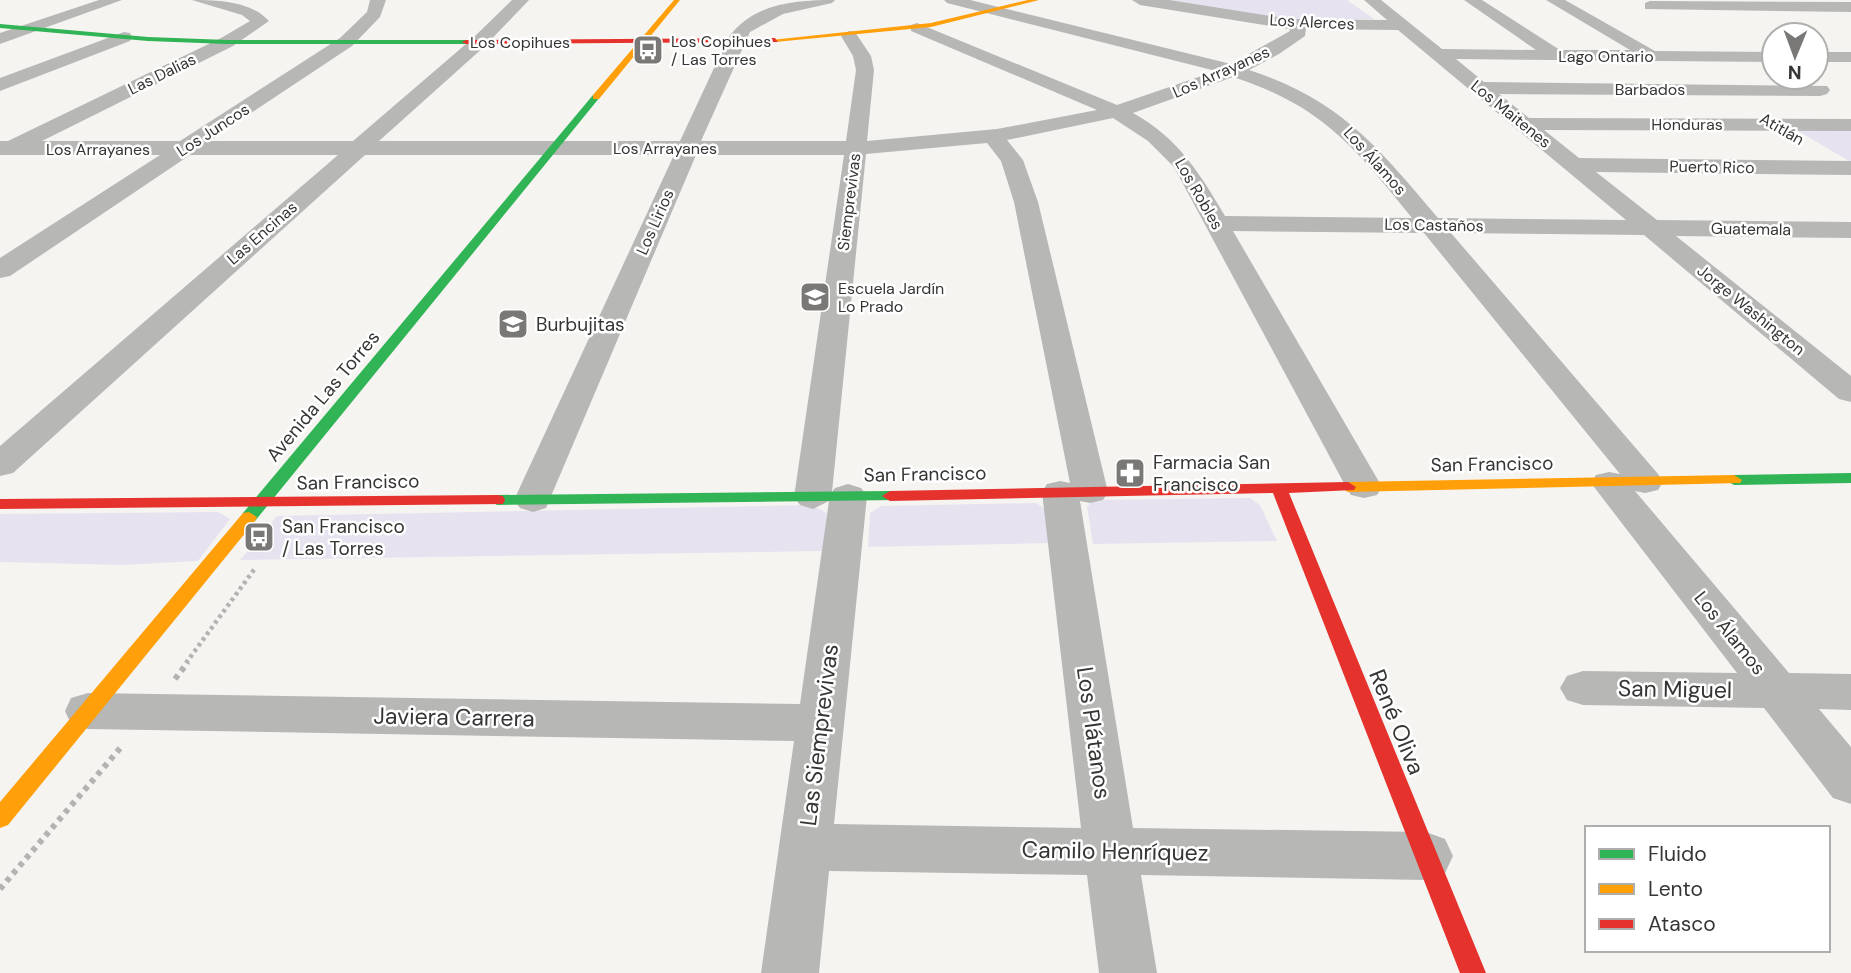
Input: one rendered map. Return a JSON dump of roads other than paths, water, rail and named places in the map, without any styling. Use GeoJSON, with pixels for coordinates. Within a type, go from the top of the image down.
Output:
{"type":"FeatureCollection","features":[{"type":"Feature","properties":{"kind":"main road","name":"Avenida Las Torres"},"geometry":{"type":"LineString","coordinates":[[0,818],[677,0]]}},
{"type":"Feature","properties":{"kind":"main road","name":"Los Copihues"},"geometry":{"type":"LineString","coordinates":[[0,26],[124,37],[228,42],[734,41],[849,36],[917,28],[1036,0]]}},
{"type":"Feature","properties":{"kind":"main road","name":"San Francisco"},"geometry":{"type":"LineString","coordinates":[[0,504],[260,504],[831,496],[1851,478]]}},
{"type":"Feature","properties":{"kind":"main road","name":"René Oliva"},"geometry":{"type":"LineString","coordinates":[[1279,489],[1473,973]]}},
{"type":"Feature","properties":{"kind":"street"},"geometry":{"type":"LineString","coordinates":[[0,39],[114,0]]}},
{"type":"Feature","properties":{"kind":"street","name":"Las Dalias"},"geometry":{"type":"LineString","coordinates":[[4,150],[228,42],[256,26],[261,18],[200,0]]}},
{"type":"Feature","properties":{"kind":"street","name":"Los Juncos"},"geometry":{"type":"LineString","coordinates":[[0,270],[346,42],[374,14],[378,0]]}},
{"type":"Feature","properties":{"kind":"street","name":"Las Encinas"},"geometry":{"type":"LineString","coordinates":[[0,465],[479,42],[521,0]]}},
{"type":"Feature","properties":{"kind":"street","name":"Los Lirios"},"geometry":{"type":"LineString","coordinates":[[533,500],[734,41],[744,27],[758,18],[827,0]]}},
{"type":"Feature","properties":{"kind":"street","name":"Los Álamos"},"geometry":{"type":"LineString","coordinates":[[952,0],[1234,69],[1285,88],[1340,123],[1366,146],[1431,225],[1627,482],[1777,691],[1851,783]]}},
{"type":"Feature","properties":{"kind":"street","name":"Los Alerces"},"geometry":{"type":"LineString","coordinates":[[1140,0],[1295,25],[1402,25]]}},
{"type":"Feature","properties":{"kind":"street","name":"Los Maitenes"},"geometry":{"type":"LineString","coordinates":[[1371,0],[1650,228]]}},
{"type":"Feature","properties":{"kind":"street"},"geometry":{"type":"LineString","coordinates":[[1472,0],[1556,55]]}},
{"type":"Feature","properties":{"kind":"street"},"geometry":{"type":"LineString","coordinates":[[1554,0],[1652,56]]}},
{"type":"Feature","properties":{"kind":"street"},"geometry":{"type":"LineString","coordinates":[[1644,3],[1851,7]]}},
{"type":"Feature","properties":{"kind":"street"},"geometry":{"type":"LineString","coordinates":[[1644,3],[1685,23]]}},
{"type":"Feature","properties":{"kind":"street","name":"Los Arrayanes"},"geometry":{"type":"LineString","coordinates":[[4,150],[856,148],[993,135],[1115,113],[1183,91],[1234,69],[1293,37],[1300,31],[1295,25]]}},
{"type":"Feature","properties":{"kind":"street","name":"Los Robles"},"geometry":{"type":"LineString","coordinates":[[917,28],[1115,113],[1147,130],[1178,156],[1364,487]]}},
{"type":"Feature","properties":{"kind":"street","name":"Siemprevivas"},"geometry":{"type":"LineString","coordinates":[[831,496],[856,148],[865,70],[862,56],[849,36]]}},
{"type":"Feature","properties":{"kind":"street"},"geometry":{"type":"LineString","coordinates":[[0,85],[124,37]]}},
{"type":"Feature","properties":{"kind":"street"},"geometry":{"type":"LineString","coordinates":[[1719,40],[1760,61]]}},
{"type":"Feature","properties":{"kind":"street","name":"Lago Ontario"},"geometry":{"type":"LineString","coordinates":[[1438,54],[1760,57]]}},
{"type":"Feature","properties":{"kind":"street"},"geometry":{"type":"LineString","coordinates":[[1830,57],[1851,57]]}},
{"type":"Feature","properties":{"kind":"street","name":"Barbados"},"geometry":{"type":"LineString","coordinates":[[1479,88],[1760,89]]}},
{"type":"Feature","properties":{"kind":"street","name":"Atitlán"},"geometry":{"type":"LineString","coordinates":[[1713,89],[1851,168]]}},
{"type":"Feature","properties":{"kind":"street"},"geometry":{"type":"LineString","coordinates":[[1822,91],[1841,100]]}},
{"type":"Feature","properties":{"kind":"street","name":"Honduras"},"geometry":{"type":"LineString","coordinates":[[1523,124],[1851,125]]}},
{"type":"Feature","properties":{"kind":"street","name":"Los Plátanos"},"geometry":{"type":"LineString","coordinates":[[993,135],[1012,160],[1026,202],[1075,492],[1111,851],[1128,973]]}},
{"type":"Feature","properties":{"kind":"street","name":"Puerto Rico"},"geometry":{"type":"LineString","coordinates":[[1573,165],[1851,168]]}},
{"type":"Feature","properties":{"kind":"street","name":"Los Castaños"},"geometry":{"type":"LineString","coordinates":[[1217,223],[1650,228]]}},
{"type":"Feature","properties":{"kind":"street","name":"Guatemala"},"geometry":{"type":"LineString","coordinates":[[1650,228],[1851,230]]}},
{"type":"Feature","properties":{"kind":"street","name":"Jorge Washington"},"geometry":{"type":"LineString","coordinates":[[1650,228],[1851,392]]}},
{"type":"Feature","properties":{"kind":"street"},"geometry":{"type":"LineString","coordinates":[[1820,229],[1851,250]]}},
{"type":"Feature","properties":{"kind":"street","name":"Las Siemprevivas"},"geometry":{"type":"LineString","coordinates":[[790,973],[820,723],[831,496]]}},
{"type":"Feature","properties":{"kind":"street","name":"San Miguel"},"geometry":{"type":"LineString","coordinates":[[1583,688],[1851,692]]}},
{"type":"Feature","properties":{"kind":"street","name":"Javiera Carrera"},"geometry":{"type":"LineString","coordinates":[[89,711],[820,723]]}},
{"type":"Feature","properties":{"kind":"street","name":"Camilo Henríquez"},"geometry":{"type":"LineString","coordinates":[[805,847],[1426,856]]}},
{"type":"Feature","properties":{"kind":"place","name":"Los Copihues / Las Torres"},"geometry":{"type":"Point","coordinates":[648,50]}},
{"type":"Feature","properties":{"kind":"place","name":"Escuela Jardín Lo Prado"},"geometry":{"type":"Point","coordinates":[815,297]}},
{"type":"Feature","properties":{"kind":"place","name":"Burbujitas"},"geometry":{"type":"Point","coordinates":[513,324]}},
{"type":"Feature","properties":{"kind":"place","name":"Farmacia San Francisco"},"geometry":{"type":"Point","coordinates":[1130,473]}},
{"type":"Feature","properties":{"kind":"place","name":"San Francisco / Las Torres"},"geometry":{"type":"Point","coordinates":[259,537]}}]}
